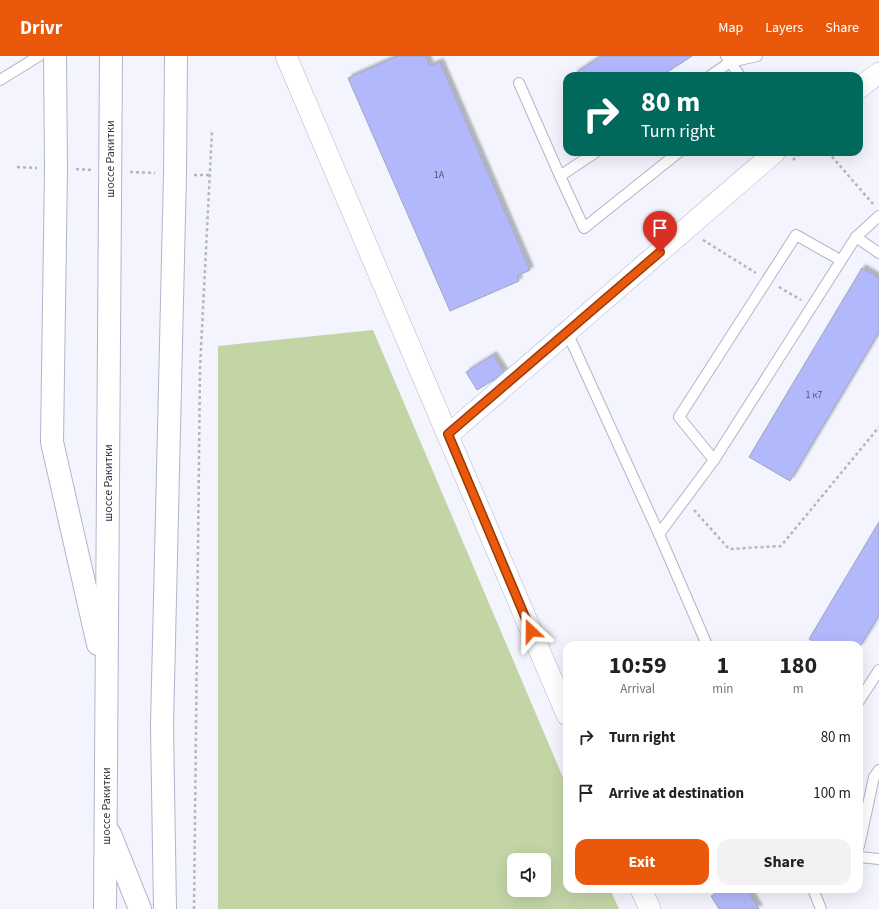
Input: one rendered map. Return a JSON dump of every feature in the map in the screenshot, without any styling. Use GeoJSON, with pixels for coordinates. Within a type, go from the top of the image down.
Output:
{"type":"FeatureCollection","features":[{"type":"Feature","properties":{"kind":"street"},"geometry":{"type":"LineString","coordinates":[[55,56],[56,168],[52,442],[106,681]]}},
{"type":"Feature","properties":{"kind":"street","name":"шоссе Ракитки"},"geometry":{"type":"LineString","coordinates":[[105,909],[111,56]]}},
{"type":"Feature","properties":{"kind":"street"},"geometry":{"type":"LineString","coordinates":[[165,909],[162,726],[175,182],[176,56]]}},
{"type":"Feature","properties":{"kind":"street"},"geometry":{"type":"LineString","coordinates":[[286,56],[563,706]]}},
{"type":"Feature","properties":{"kind":"street"},"geometry":{"type":"LineString","coordinates":[[448,434],[770,156]]}},
{"type":"Feature","properties":{"kind":"street"},"geometry":{"type":"LineString","coordinates":[[106,824],[140,909]]}},
{"type":"Feature","properties":{"kind":"street"},"geometry":{"type":"LineString","coordinates":[[643,893],[650,909]]}},
{"type":"Feature","properties":{"kind":"lane"},"geometry":{"type":"LineString","coordinates":[[0,80],[39,56]]}},
{"type":"Feature","properties":{"kind":"lane"},"geometry":{"type":"LineString","coordinates":[[714,72],[728,59],[757,56]]}},
{"type":"Feature","properties":{"kind":"lane"},"geometry":{"type":"LineString","coordinates":[[728,59],[737,72]]}},
{"type":"Feature","properties":{"kind":"lane"},"geometry":{"type":"LineString","coordinates":[[520,83],[584,228],[674,156]]}},
{"type":"Feature","properties":{"kind":"lane"},"geometry":{"type":"LineString","coordinates":[[560,176],[590,156]]}},
{"type":"Feature","properties":{"kind":"lane"},"geometry":{"type":"LineString","coordinates":[[659,534],[714,460],[856,236],[879,216]]}},
{"type":"Feature","properties":{"kind":"lane"},"geometry":{"type":"LineString","coordinates":[[714,460],[680,417],[796,235],[835,257]]}},
{"type":"Feature","properties":{"kind":"lane"},"geometry":{"type":"LineString","coordinates":[[856,236],[879,253]]}},
{"type":"Feature","properties":{"kind":"lane"},"geometry":{"type":"LineString","coordinates":[[567,332],[659,534],[705,641]]}},
{"type":"Feature","properties":{"kind":"lane"},"geometry":{"type":"LineString","coordinates":[[863,695],[879,670]]}},
{"type":"Feature","properties":{"kind":"lane"},"geometry":{"type":"LineString","coordinates":[[863,828],[874,777],[879,770]]}},
{"type":"Feature","properties":{"kind":"lane"},"geometry":{"type":"LineString","coordinates":[[863,857],[879,859]]}},
{"type":"Feature","properties":{"kind":"lane"},"geometry":{"type":"LineString","coordinates":[[815,893],[822,909]]}},
{"type":"Feature","properties":{"kind":"path"},"geometry":{"type":"LineString","coordinates":[[194,909],[200,368],[212,131]]}},
{"type":"Feature","properties":{"kind":"path"},"geometry":{"type":"LineString","coordinates":[[832,156],[874,204]]}},
{"type":"Feature","properties":{"kind":"path"},"geometry":{"type":"LineString","coordinates":[[685,499],[729,549],[781,546],[879,427]]}},
{"type":"Feature","properties":{"kind":"green space"},"geometry":{"type":"Polygon","coordinates":[[[373,330],[563,778],[563,893],[612,893],[619,909],[218,909],[218,346],[373,330]]]}},
{"type":"Feature","properties":{"kind":"building"},"geometry":{"type":"Polygon","coordinates":[[[398,56],[426,56],[430,66],[440,62],[530,270],[517,276],[519,281],[450,311],[348,78],[398,56]]]}},
{"type":"Feature","properties":{"kind":"building"},"geometry":{"type":"Polygon","coordinates":[[[601,56],[692,56],[667,72],[577,72],[601,56]]]}},
{"type":"Feature","properties":{"kind":"building"},"geometry":{"type":"Polygon","coordinates":[[[862,268],[879,278],[879,332],[790,481],[749,457],[862,268]]]}},
{"type":"Feature","properties":{"kind":"building"},"geometry":{"type":"Polygon","coordinates":[[[493,355],[505,373],[477,390],[466,372],[493,355]]]}},
{"type":"Feature","properties":{"kind":"building"},"geometry":{"type":"Polygon","coordinates":[[[879,522],[879,615],[863,641],[813,641],[809,639],[879,522]]]}},
{"type":"Feature","properties":{"kind":"building"},"geometry":{"type":"Polygon","coordinates":[[[716,893],[749,893],[759,909],[719,909],[711,896],[716,893]]]}},
{"type":"Feature","properties":{"kind":"route"},"geometry":{"type":"LineString","coordinates":[[531,631],[448,434],[660,252]]}}]}
